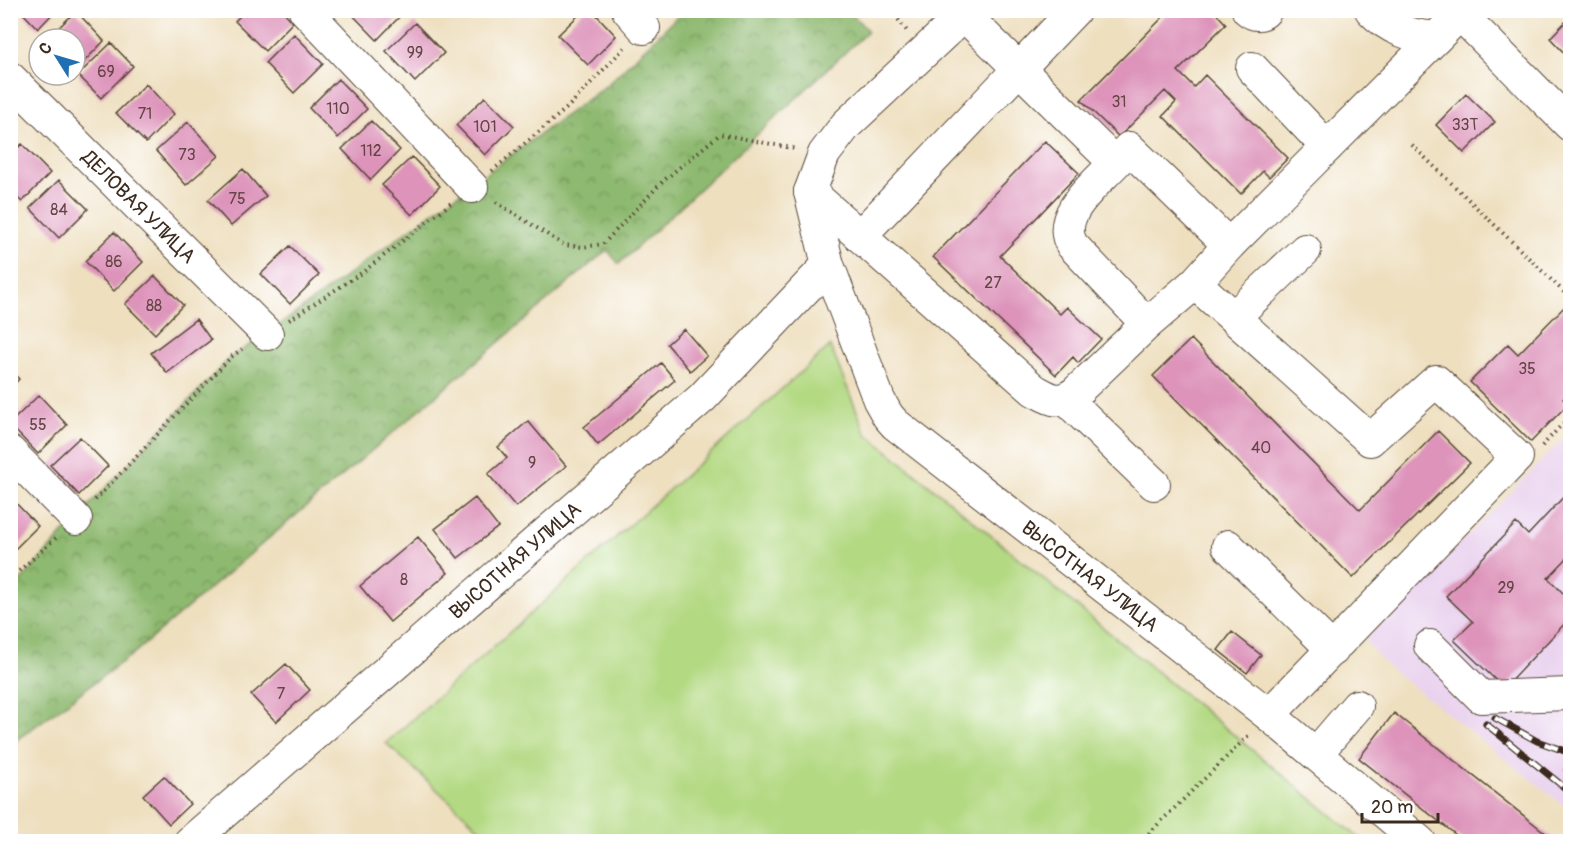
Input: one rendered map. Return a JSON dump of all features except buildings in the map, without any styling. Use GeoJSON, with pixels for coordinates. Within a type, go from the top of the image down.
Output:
{"type":"FeatureCollection","features":[{"type":"Feature","properties":{"kind":"street"},"geometry":{"type":"LineString","coordinates":[[305,10],[472,187]]}},
{"type":"Feature","properties":{"kind":"street"},"geometry":{"type":"LineString","coordinates":[[860,236],[1075,10]]}},
{"type":"Feature","properties":{"kind":"street"},"geometry":{"type":"LineString","coordinates":[[1248,10],[1256,14],[1263,14],[1266,10]]}},
{"type":"Feature","properties":{"kind":"street"},"geometry":{"type":"LineString","coordinates":[[1371,10],[1392,28],[1419,36],[1436,38]]}},
{"type":"Feature","properties":{"kind":"street"},"geometry":{"type":"LineString","coordinates":[[1115,163],[967,13],[846,125],[824,154],[810,192],[1034,390],[1055,400],[1066,399],[1087,383],[1147,324],[1195,283],[1229,245],[1462,12],[1570,125]]}},
{"type":"Feature","properties":{"kind":"street"},"geometry":{"type":"LineString","coordinates":[[1252,68],[1327,147]]}},
{"type":"Feature","properties":{"kind":"street","name":"ДЕЛОВАЯ УЛИЦА"},"geometry":{"type":"LineString","coordinates":[[10,78],[267,334]]}},
{"type":"Feature","properties":{"kind":"street"},"geometry":{"type":"LineString","coordinates":[[1147,324],[1067,237],[1068,224],[1077,205],[1130,148],[1229,245]]}},
{"type":"Feature","properties":{"kind":"street","name":"ВЫСОТНАЯ УЛИЦА"},"geometry":{"type":"LineString","coordinates":[[810,192],[828,265],[879,400],[895,424],[1316,754],[1389,831],[1420,842]]}},
{"type":"Feature","properties":{"kind":"street"},"geometry":{"type":"LineString","coordinates":[[1234,317],[1305,250]]}},
{"type":"Feature","properties":{"kind":"street","name":"ВЫСОТНАЯ УЛИЦА"},"geometry":{"type":"LineString","coordinates":[[190,842],[702,398],[828,265]]}},
{"type":"Feature","properties":{"kind":"street"},"geometry":{"type":"LineString","coordinates":[[1195,283],[1370,440],[1436,381],[1517,457],[1269,716]]}},
{"type":"Feature","properties":{"kind":"street"},"geometry":{"type":"LineString","coordinates":[[1066,399],[1154,484]]}},
{"type":"Feature","properties":{"kind":"street"},"geometry":{"type":"LineString","coordinates":[[10,452],[76,519]]}},
{"type":"Feature","properties":{"kind":"street"},"geometry":{"type":"LineString","coordinates":[[1228,546],[1332,650]]}},
{"type":"Feature","properties":{"kind":"street"},"geometry":{"type":"LineString","coordinates":[[1430,646],[1480,697],[1570,694]]}},
{"type":"Feature","properties":{"kind":"street"},"geometry":{"type":"LineString","coordinates":[[1316,754],[1357,706]]}},
{"type":"Feature","properties":{"kind":"path"},"geometry":{"type":"LineString","coordinates":[[10,579],[76,519],[231,357],[363,272],[472,187],[567,108],[636,19]]}},
{"type":"Feature","properties":{"kind":"path"},"geometry":{"type":"LineString","coordinates":[[472,187],[564,245],[583,247],[603,244],[663,181],[720,134],[824,154]]}},
{"type":"Feature","properties":{"kind":"path"},"geometry":{"type":"LineString","coordinates":[[1412,145],[1570,298]]}},
{"type":"Feature","properties":{"kind":"path"},"geometry":{"type":"LineString","coordinates":[[1517,457],[1530,457],[1570,416]]}},
{"type":"Feature","properties":{"kind":"path"},"geometry":{"type":"LineString","coordinates":[[1140,842],[1269,716]]}},
{"type":"Feature","properties":{"kind":"shaded area"},"geometry":{"type":"Polygon","coordinates":[[[1570,432],[1570,810],[1386,665],[1365,640],[1570,432]]]}},
{"type":"Feature","properties":{"kind":"green space"},"geometry":{"type":"Polygon","coordinates":[[[683,11],[849,11],[868,31],[619,264],[607,250],[133,654],[11,744],[11,592],[76,519],[231,357],[267,334],[607,85],[683,11]]]}},
{"type":"Feature","properties":{"kind":"green space"},"geometry":{"type":"Polygon","coordinates":[[[830,346],[866,433],[1363,841],[493,841],[386,743],[830,346]]]}},
{"type":"Feature","properties":{"kind":"railway"},"geometry":{"type":"LineString","coordinates":[[1495,718],[1537,741],[1570,753]]}},
{"type":"Feature","properties":{"kind":"railway"},"geometry":{"type":"LineString","coordinates":[[1486,724],[1570,792]]}},
{"type":"Feature","properties":{"kind":"railway"},"geometry":{"type":"LineString","coordinates":[[1567,770],[1570,773]]}}]}
